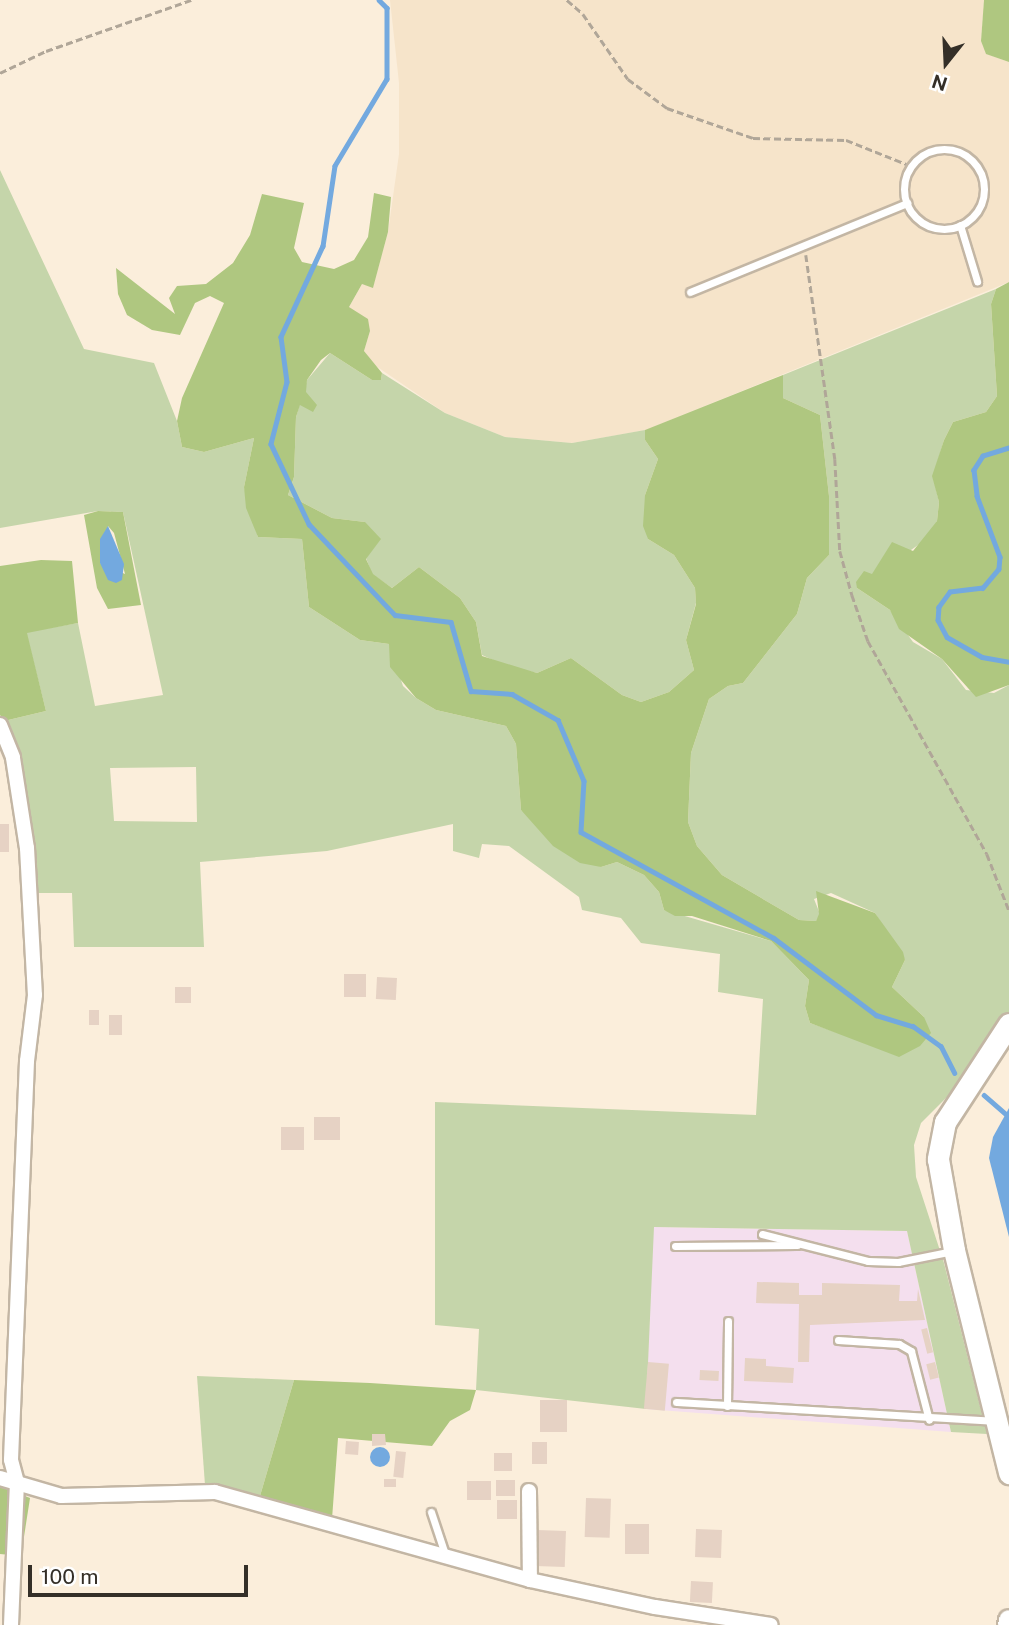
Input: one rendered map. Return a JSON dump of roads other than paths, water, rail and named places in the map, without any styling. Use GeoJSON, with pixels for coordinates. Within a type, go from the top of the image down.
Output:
{"type":"FeatureCollection","features":[{"type":"Feature","properties":{"kind":"main road"},"geometry":{"type":"LineString","coordinates":[[1009,1024],[965,1086],[939,1142],[954,1250],[994,1421],[1009,1473]]}},
{"type":"Feature","properties":{"kind":"main road"},"geometry":{"type":"LineString","coordinates":[[1008,1625],[1009,1620]]}},
{"type":"Feature","properties":{"kind":"street"},"geometry":{"type":"LineString","coordinates":[[0,725],[13,758],[27,848],[35,995],[27,1061],[11,1460],[17,1482],[11,1625]]}},
{"type":"Feature","properties":{"kind":"street"},"geometry":{"type":"LineString","coordinates":[[0,1478],[61,1496],[215,1492],[530,1580],[655,1607],[771,1625]]}},
{"type":"Feature","properties":{"kind":"street"},"geometry":{"type":"LineString","coordinates":[[529,1491],[530,1580]]}},
{"type":"Feature","properties":{"kind":"lane"},"geometry":{"type":"LineString","coordinates":[[944,149],[962,153],[977,165],[984,183],[982,202],[960,225],[945,229],[926,224],[907,204],[904,184],[911,166],[925,153],[944,149]]}},
{"type":"Feature","properties":{"kind":"lane"},"geometry":{"type":"LineString","coordinates":[[690,292],[907,204]]}},
{"type":"Feature","properties":{"kind":"lane"},"geometry":{"type":"LineString","coordinates":[[960,225],[978,281]]}},
{"type":"Feature","properties":{"kind":"lane"},"geometry":{"type":"LineString","coordinates":[[762,1234],[830,1254],[898,1262],[954,1250]]}},
{"type":"Feature","properties":{"kind":"lane"},"geometry":{"type":"LineString","coordinates":[[675,1247],[800,1244]]}},
{"type":"Feature","properties":{"kind":"lane"},"geometry":{"type":"LineString","coordinates":[[727,1406],[728,1321]]}},
{"type":"Feature","properties":{"kind":"lane"},"geometry":{"type":"LineString","coordinates":[[838,1340],[898,1344],[911,1351],[929,1420]]}},
{"type":"Feature","properties":{"kind":"lane"},"geometry":{"type":"LineString","coordinates":[[676,1402],[929,1420],[994,1421]]}},
{"type":"Feature","properties":{"kind":"lane"},"geometry":{"type":"LineString","coordinates":[[430,1512],[446,1558]]}},
{"type":"Feature","properties":{"kind":"water"},"geometry":{"type":"Polygon","coordinates":[[[108,526],[124,564],[122,580],[116,583],[108,580],[100,563],[100,539],[108,526]]]}},
{"type":"Feature","properties":{"kind":"water"},"geometry":{"type":"Polygon","coordinates":[[[1009,1108],[1009,1237],[989,1158],[993,1137],[1009,1108]]]}},
{"type":"Feature","properties":{"kind":"water"},"geometry":{"type":"Polygon","coordinates":[[[376,1447],[384,1447],[390,1457],[384,1467],[376,1467],[370,1461],[370,1453],[376,1447]]]}},
{"type":"Feature","properties":{"kind":"waterway"},"geometry":{"type":"LineString","coordinates":[[379,0],[387,8],[387,79],[335,166],[323,246],[281,337],[287,382],[271,444],[309,524],[395,615],[451,622],[471,691],[512,694],[558,720],[584,781],[581,832],[774,938],[876,1015],[913,1026],[941,1046],[955,1073]]}},
{"type":"Feature","properties":{"kind":"waterway"},"geometry":{"type":"LineString","coordinates":[[1009,448],[983,456],[974,470],[977,496],[1000,557],[999,569],[983,588],[950,592],[939,607],[938,620],[947,637],[982,657],[1009,662]]}},
{"type":"Feature","properties":{"kind":"waterway"},"geometry":{"type":"LineString","coordinates":[[984,1095],[1009,1117]]}}]}
